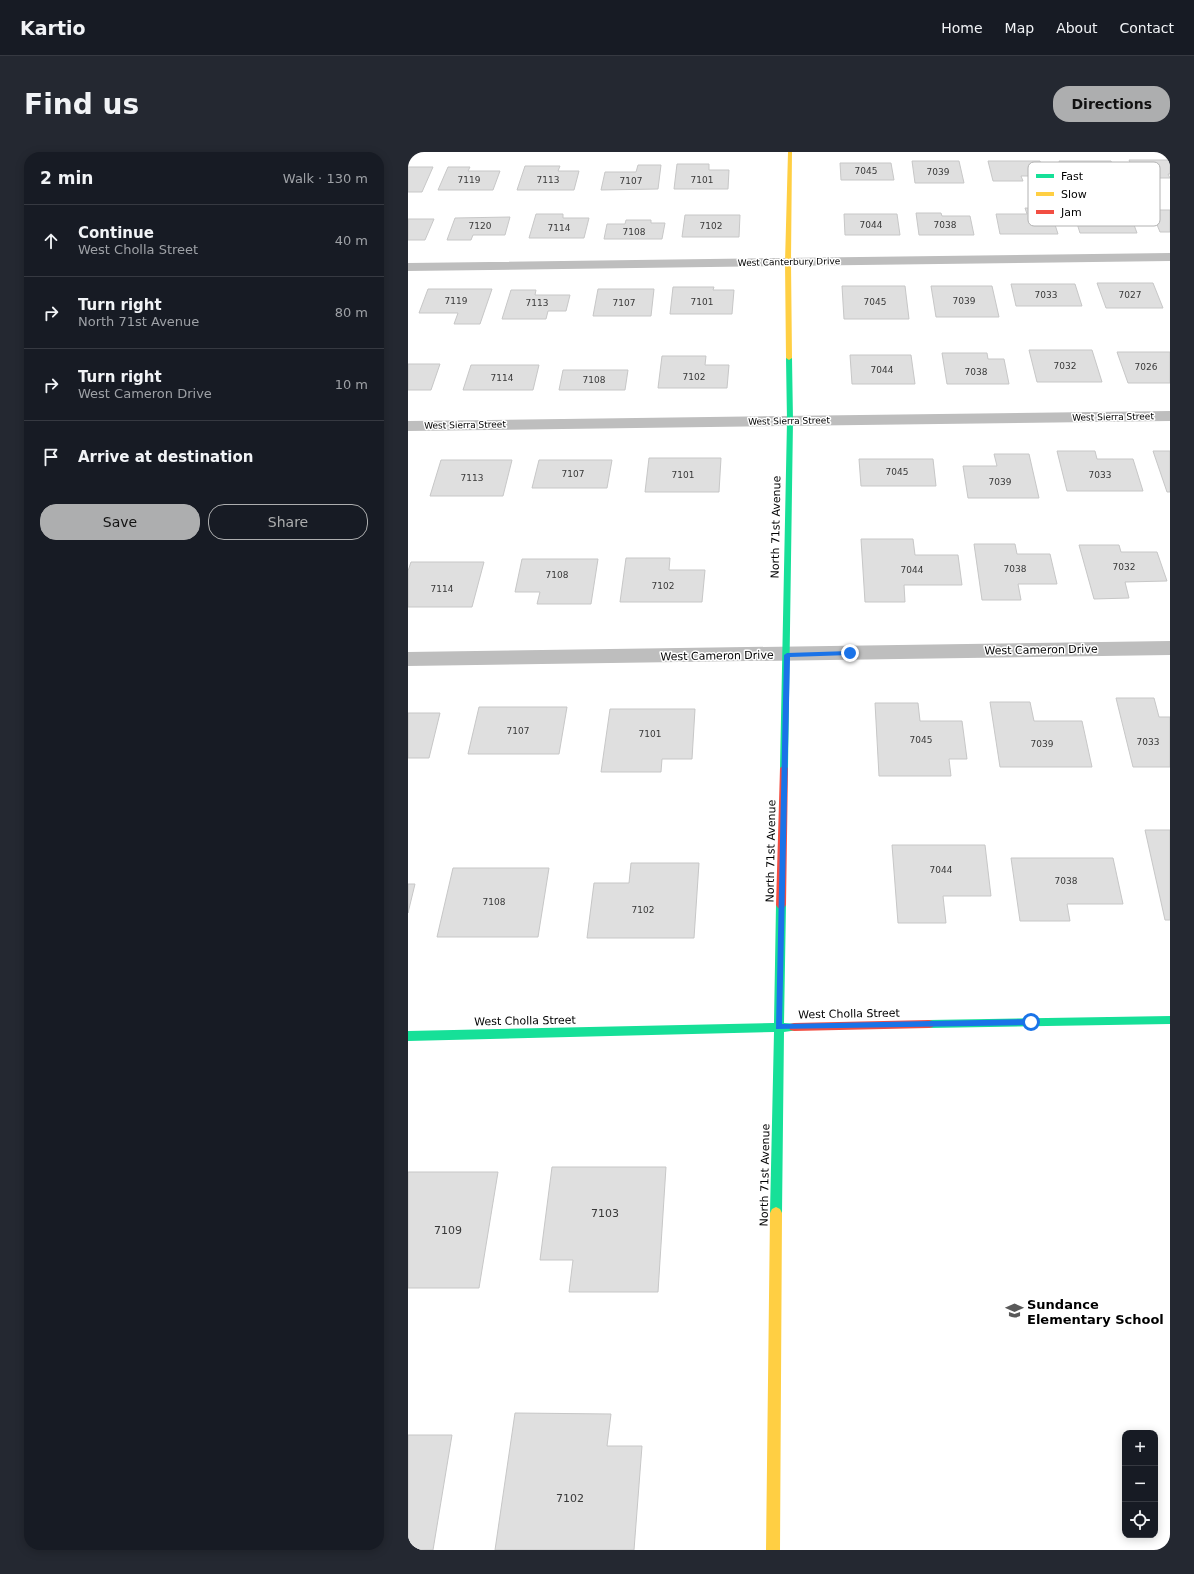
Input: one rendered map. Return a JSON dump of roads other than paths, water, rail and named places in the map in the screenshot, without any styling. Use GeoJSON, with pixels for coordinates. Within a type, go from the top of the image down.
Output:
{"type":"FeatureCollection","features":[{"type":"Feature","properties":{"kind":"street","name":"North 71st Avenue"},"geometry":{"type":"LineString","coordinates":[[773,1550],[778,1027],[787,655],[790,421],[788,262],[790,152]]}},
{"type":"Feature","properties":{"kind":"street","name":"West Canterbury Drive"},"geometry":{"type":"LineString","coordinates":[[408,266],[1170,257]]}},
{"type":"Feature","properties":{"kind":"street","name":"West Sierra Street"},"geometry":{"type":"LineString","coordinates":[[408,426],[1170,416]]}},
{"type":"Feature","properties":{"kind":"street","name":"West Cameron Drive"},"geometry":{"type":"LineString","coordinates":[[408,659],[787,655],[1170,648]]}},
{"type":"Feature","properties":{"kind":"street","name":"West Cholla Street"},"geometry":{"type":"LineString","coordinates":[[408,1036],[778,1027],[1170,1020]]}},
{"type":"Feature","properties":{"kind":"place","name":"Sundance Elementary School"},"geometry":{"type":"Point","coordinates":[1014,1311]}}]}
